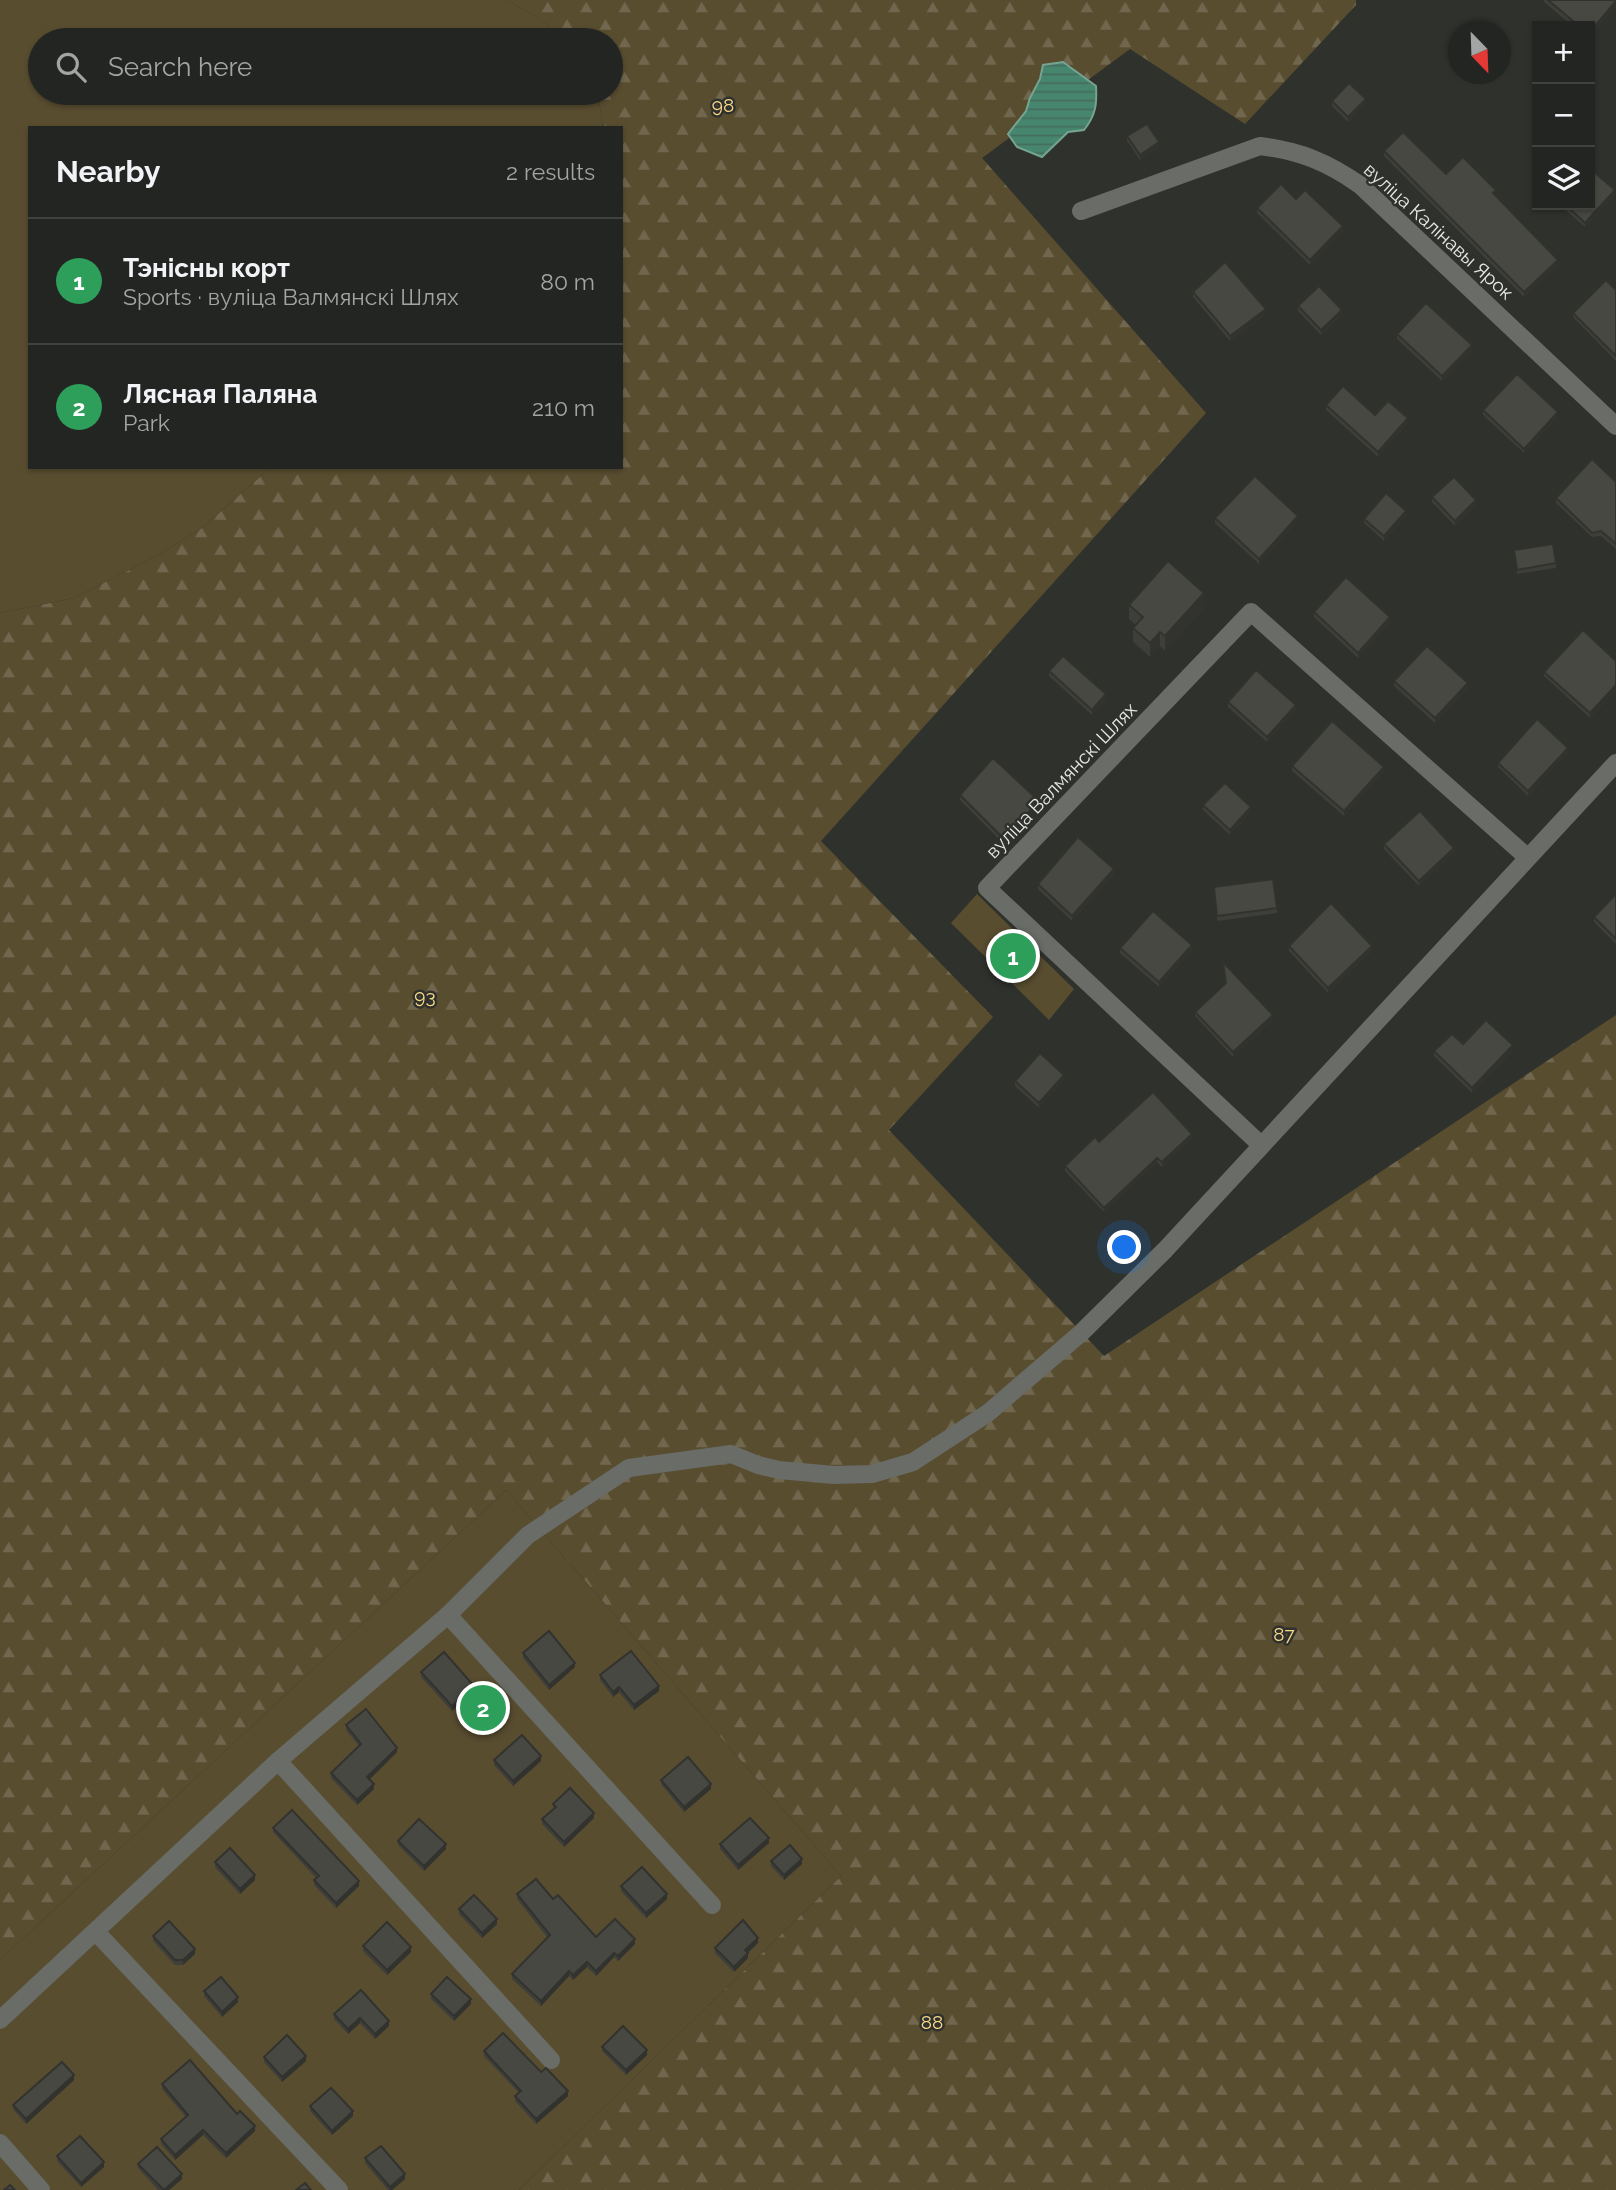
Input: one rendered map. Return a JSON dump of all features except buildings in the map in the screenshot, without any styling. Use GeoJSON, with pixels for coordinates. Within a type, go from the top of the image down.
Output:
{"type":"FeatureCollection","features":[{"type":"Feature","properties":{"kind":"street","name":"вуліца Калінавы Ярок"},"geometry":{"type":"LineString","coordinates":[[1081,211],[1260,146],[1286,150],[1335,167],[1360,185],[1616,426]]}},
{"type":"Feature","properties":{"kind":"street","name":"вуліца Валмянскі Шлях"},"geometry":{"type":"LineString","coordinates":[[1261,1145],[987,888],[1251,612],[1527,857]]}},
{"type":"Feature","properties":{"kind":"street"},"geometry":{"type":"LineString","coordinates":[[0,2020],[278,1761],[448,1615],[528,1535],[629,1468],[731,1454],[779,1470],[834,1475],[872,1474],[913,1462],[988,1413],[1081,1333],[1165,1250],[1616,762]]}},
{"type":"Feature","properties":{"kind":"street"},"geometry":{"type":"LineString","coordinates":[[448,1615],[712,1905]]}},
{"type":"Feature","properties":{"kind":"street"},"geometry":{"type":"LineString","coordinates":[[278,1761],[551,2060]]}},
{"type":"Feature","properties":{"kind":"street"},"geometry":{"type":"LineString","coordinates":[[96,1932],[339,2190]]}},
{"type":"Feature","properties":{"kind":"street"},"geometry":{"type":"LineString","coordinates":[[0,2143],[41,2190]]}},
{"type":"Feature","properties":{"kind":"green space"},"geometry":{"type":"Polygon","coordinates":[[[0,0],[506,0],[551,28],[28,28],[28,105],[600,105],[603,126],[28,126],[28,469],[269,469],[202,528],[158,555],[74,598],[0,613],[0,0]]]}},
{"type":"Feature","properties":{"kind":"green space"},"geometry":{"type":"Polygon","coordinates":[[[506,0],[1356,0],[1356,5],[1245,124],[1130,49],[982,158],[1206,413],[821,841],[993,1017],[889,1130],[1104,1356],[1616,1015],[1616,2190],[519,2190],[841,1876],[506,1490],[0,1960],[0,613],[74,598],[158,555],[202,528],[269,469],[623,469],[623,126],[603,126],[600,105],[623,105],[623,28],[551,28],[506,0]]]}},
{"type":"Feature","properties":{"kind":"green space"},"geometry":{"type":"Polygon","coordinates":[[[977,894],[1074,989],[1049,1020],[951,923],[977,894]]]}},
{"type":"Feature","properties":{"kind":"green space"},"geometry":{"type":"Polygon","coordinates":[[[506,1490],[841,1876],[519,2190],[0,2190],[0,1960],[506,1490]]]}},
{"type":"Feature","properties":{"kind":"shaded area"},"geometry":{"type":"Polygon","coordinates":[[[1063,62],[1096,86],[1095,109],[1084,130],[1068,132],[1042,157],[1017,147],[1008,134],[1026,111],[1043,65],[1063,62]]]}},
{"type":"Feature","properties":{"kind":"place","name":"Тэнісны корт"},"geometry":{"type":"Point","coordinates":[1013,956]}},
{"type":"Feature","properties":{"kind":"place","name":"Лясная Паляна"},"geometry":{"type":"Point","coordinates":[483,1708]}},
{"type":"Feature","properties":{"kind":"park label","name":"98"},"geometry":{"type":"Point","coordinates":[723,105]}},
{"type":"Feature","properties":{"kind":"park label","name":"93"},"geometry":{"type":"Point","coordinates":[425,996]}},
{"type":"Feature","properties":{"kind":"park label","name":"87"},"geometry":{"type":"Point","coordinates":[1284,1634]}},
{"type":"Feature","properties":{"kind":"park label","name":"88"},"geometry":{"type":"Point","coordinates":[932,2022]}}]}
